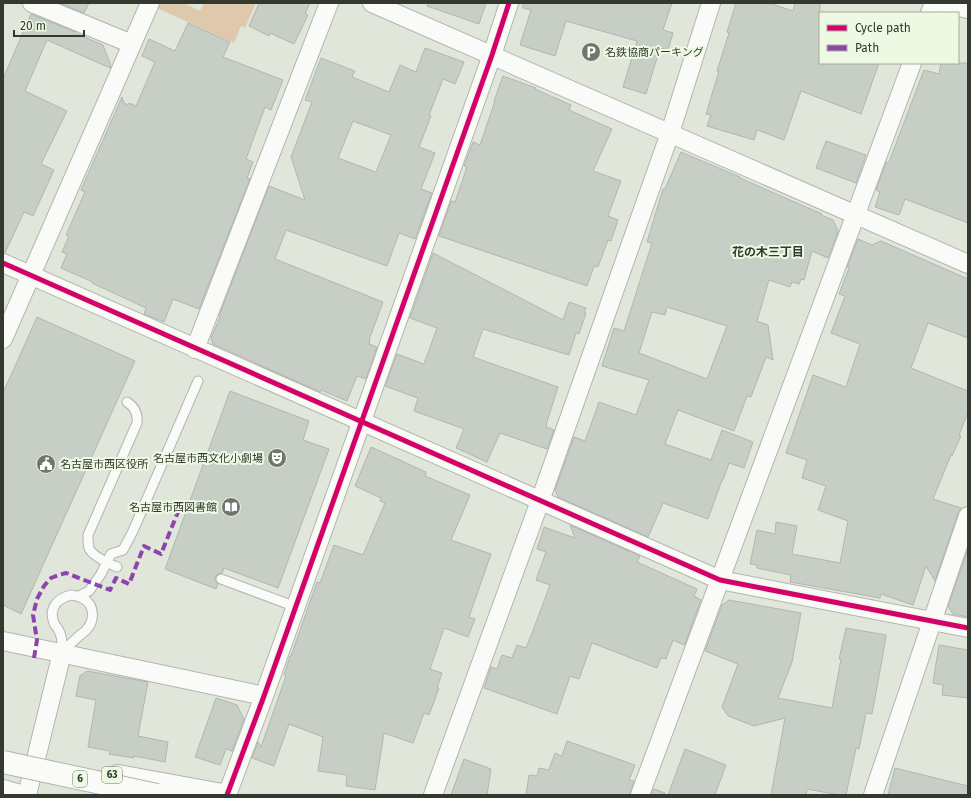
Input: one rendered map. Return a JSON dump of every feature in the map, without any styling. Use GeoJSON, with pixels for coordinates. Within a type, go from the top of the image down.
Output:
{"type":"FeatureCollection","features":[{"type":"Feature","properties":{"kind":"main road","name":"63"},"geometry":{"type":"LineString","coordinates":[[3,753],[34,762],[222,795]]}},
{"type":"Feature","properties":{"kind":"main road","name":"6"},"geometry":{"type":"LineString","coordinates":[[3,762],[157,795]]}},
{"type":"Feature","properties":{"kind":"main road"},"geometry":{"type":"LineString","coordinates":[[3,791],[17,795]]}},
{"type":"Feature","properties":{"kind":"street"},"geometry":{"type":"LineString","coordinates":[[32,3],[132,44]]}},
{"type":"Feature","properties":{"kind":"street"},"geometry":{"type":"LineString","coordinates":[[3,339],[150,3]]}},
{"type":"Feature","properties":{"kind":"street"},"geometry":{"type":"LineString","coordinates":[[196,349],[329,3]]}},
{"type":"Feature","properties":{"kind":"street"},"geometry":{"type":"LineString","coordinates":[[372,3],[968,264]]}},
{"type":"Feature","properties":{"kind":"street"},"geometry":{"type":"LineString","coordinates":[[227,795],[296,607],[492,55],[509,3]]}},
{"type":"Feature","properties":{"kind":"street"},"geometry":{"type":"LineString","coordinates":[[433,795],[540,501],[670,134],[711,3]]}},
{"type":"Feature","properties":{"kind":"street"},"geometry":{"type":"LineString","coordinates":[[944,3],[968,9]]}},
{"type":"Feature","properties":{"kind":"street"},"geometry":{"type":"LineString","coordinates":[[640,795],[912,64]]}},
{"type":"Feature","properties":{"kind":"street"},"geometry":{"type":"LineString","coordinates":[[3,263],[720,580],[968,628]]}},
{"type":"Feature","properties":{"kind":"street"},"geometry":{"type":"LineString","coordinates":[[873,795],[968,516]]}},
{"type":"Feature","properties":{"kind":"street"},"geometry":{"type":"LineString","coordinates":[[3,641],[264,696]]}},
{"type":"Feature","properties":{"kind":"street"},"geometry":{"type":"LineString","coordinates":[[27,795],[62,653]]}},
{"type":"Feature","properties":{"kind":"lane"},"geometry":{"type":"LineString","coordinates":[[79,596],[89,591],[111,554],[123,550],[133,531],[198,380]]}},
{"type":"Feature","properties":{"kind":"lane"},"geometry":{"type":"LineString","coordinates":[[117,567],[90,550],[88,535],[137,423],[138,417],[135,410],[132,405],[127,402]]}},
{"type":"Feature","properties":{"kind":"lane"},"geometry":{"type":"LineString","coordinates":[[222,579],[296,607]]}},
{"type":"Feature","properties":{"kind":"lane"},"geometry":{"type":"LineString","coordinates":[[71,595],[79,596],[86,600],[91,606],[93,614],[92,622],[88,629],[62,653],[62,641],[59,630],[54,624],[52,616],[53,609],[57,602],[63,597],[71,595]]}},
{"type":"Feature","properties":{"kind":"shaded area"},"geometry":{"type":"Polygon","coordinates":[[[160,3],[184,3],[200,11],[204,3],[256,3],[245,28],[241,26],[234,43],[157,8],[160,3]]]}},
{"type":"Feature","properties":{"kind":"building"},"geometry":{"type":"Polygon","coordinates":[[[60,3],[89,3],[84,13],[60,3]]]}},
{"type":"Feature","properties":{"kind":"building"},"geometry":{"type":"Polygon","coordinates":[[[259,3],[310,3],[305,14],[308,15],[294,44],[270,33],[269,36],[249,26],[259,3]]]}},
{"type":"Feature","properties":{"kind":"building"},"geometry":{"type":"Polygon","coordinates":[[[428,3],[486,3],[479,24],[427,6],[428,3]]]}},
{"type":"Feature","properties":{"kind":"building"},"geometry":{"type":"Polygon","coordinates":[[[523,3],[672,3],[663,30],[673,33],[668,50],[660,48],[646,94],[623,87],[637,41],[566,21],[555,56],[520,45],[531,10],[523,8],[523,3]]]}},
{"type":"Feature","properties":{"kind":"building"},"geometry":{"type":"Polygon","coordinates":[[[736,3],[769,3],[793,11],[795,3],[820,3],[819,64],[879,64],[861,114],[801,91],[784,140],[757,130],[754,140],[707,126],[711,115],[706,114],[729,33],[727,32],[736,3]]]}},
{"type":"Feature","properties":{"kind":"building"},"geometry":{"type":"Polygon","coordinates":[[[31,14],[103,45],[111,66],[110,68],[47,40],[25,91],[67,111],[41,164],[54,170],[33,216],[24,212],[5,253],[3,253],[3,79],[31,14]]]}},
{"type":"Feature","properties":{"kind":"building"},"geometry":{"type":"Polygon","coordinates":[[[188,23],[230,42],[223,57],[283,80],[271,110],[265,107],[246,159],[253,162],[247,178],[250,179],[199,309],[173,299],[164,322],[144,314],[146,308],[61,268],[67,254],[62,252],[69,236],[66,235],[85,192],[81,190],[122,97],[124,103],[128,105],[129,103],[136,106],[155,62],[142,56],[149,39],[175,51],[188,23]]]}},
{"type":"Feature","properties":{"kind":"building"},"geometry":{"type":"Polygon","coordinates":[[[425,48],[464,62],[455,84],[443,79],[429,115],[431,116],[419,147],[435,153],[421,189],[432,193],[415,239],[399,233],[387,266],[286,230],[275,259],[383,302],[369,340],[369,344],[377,347],[366,379],[357,376],[347,401],[321,390],[320,392],[213,344],[211,338],[269,186],[305,200],[291,157],[312,102],[305,100],[321,58],[355,71],[352,77],[389,92],[400,65],[416,72],[425,48]],[[353,121],[338,158],[376,172],[391,135],[353,121]]]}},
{"type":"Feature","properties":{"kind":"building"},"geometry":{"type":"Polygon","coordinates":[[[968,63],[968,223],[905,199],[899,215],[875,207],[880,192],[876,190],[886,162],[889,162],[924,70],[939,74],[941,64],[968,63]]]}},
{"type":"Feature","properties":{"kind":"building"},"geometry":{"type":"Polygon","coordinates":[[[503,76],[536,88],[535,89],[571,105],[569,110],[612,129],[593,171],[621,181],[608,216],[618,220],[611,241],[608,240],[598,267],[594,266],[587,286],[439,236],[451,201],[455,202],[467,167],[464,166],[473,142],[480,145],[503,76]]]}},
{"type":"Feature","properties":{"kind":"building"},"geometry":{"type":"Polygon","coordinates":[[[826,141],[866,155],[856,183],[816,168],[826,141]]]}},
{"type":"Feature","properties":{"kind":"building"},"geometry":{"type":"Polygon","coordinates":[[[681,152],[822,214],[821,215],[833,220],[838,231],[828,258],[812,251],[804,280],[801,279],[799,284],[792,282],[790,287],[769,280],[757,321],[768,325],[773,360],[766,357],[751,397],[747,396],[734,431],[678,410],[665,444],[711,460],[722,430],[753,442],[744,468],[729,463],[708,519],[663,503],[648,537],[558,497],[555,490],[574,437],[585,441],[599,402],[636,415],[649,380],[602,366],[614,328],[624,331],[652,243],[647,242],[663,189],[665,189],[681,152]],[[667,307],[665,315],[652,312],[639,353],[707,379],[727,326],[667,307]]]}},
{"type":"Feature","properties":{"kind":"building"},"geometry":{"type":"Polygon","coordinates":[[[858,239],[872,245],[881,241],[968,279],[968,338],[928,323],[911,368],[968,391],[968,412],[959,435],[961,436],[952,456],[951,455],[933,499],[961,508],[935,581],[926,566],[913,605],[881,594],[880,598],[790,582],[791,575],[757,568],[757,565],[750,564],[757,530],[775,534],[776,522],[797,526],[792,554],[840,563],[848,521],[818,510],[826,486],[802,478],[807,460],[786,453],[813,375],[846,387],[860,344],[831,333],[845,296],[839,294],[849,268],[847,267],[858,239]]]}},
{"type":"Feature","properties":{"kind":"building"},"geometry":{"type":"Polygon","coordinates":[[[433,253],[563,320],[569,302],[586,308],[584,312],[586,313],[579,334],[576,333],[569,355],[483,329],[473,357],[558,387],[546,425],[546,427],[554,430],[547,449],[500,433],[487,462],[456,448],[464,429],[414,411],[418,398],[385,386],[397,354],[424,364],[437,328],[410,318],[433,253]]]}},
{"type":"Feature","properties":{"kind":"building","name":"名古屋市西区役所"},"geometry":{"type":"Polygon","coordinates":[[[37,317],[135,361],[21,614],[3,605],[3,393],[37,317]]]}},
{"type":"Feature","properties":{"kind":"building","name":"名古屋市西図書館"},"geometry":{"type":"Polygon","coordinates":[[[230,391],[309,421],[303,440],[329,449],[278,588],[224,568],[222,573],[215,577],[218,584],[216,589],[165,569],[230,391]]]}},
{"type":"Feature","properties":{"kind":"building"},"geometry":{"type":"Polygon","coordinates":[[[371,447],[426,472],[425,476],[470,495],[451,540],[491,554],[469,617],[475,619],[468,637],[444,628],[430,669],[442,673],[437,688],[439,688],[429,715],[424,713],[413,743],[384,733],[375,790],[346,786],[347,775],[318,771],[323,737],[289,724],[274,766],[252,758],[258,742],[261,747],[286,676],[284,675],[290,656],[317,582],[320,583],[334,545],[363,555],[385,503],[380,501],[381,498],[355,486],[371,447]]]}},
{"type":"Feature","properties":{"kind":"building"},"geometry":{"type":"Polygon","coordinates":[[[570,525],[640,556],[637,562],[697,589],[694,596],[701,600],[685,644],[684,645],[673,640],[666,659],[661,658],[657,668],[592,643],[579,679],[570,676],[557,714],[484,688],[491,667],[497,669],[502,655],[512,658],[517,645],[526,648],[550,585],[536,580],[546,552],[537,549],[544,527],[575,538],[570,525]]]}},
{"type":"Feature","properties":{"kind":"building"},"geometry":{"type":"Polygon","coordinates":[[[968,549],[968,617],[953,614],[948,606],[968,549]]]}},
{"type":"Feature","properties":{"kind":"building"},"geometry":{"type":"Polygon","coordinates":[[[729,600],[801,613],[792,662],[778,698],[832,708],[841,659],[839,659],[846,628],[886,635],[872,714],[866,713],[859,749],[856,748],[846,795],[807,789],[806,795],[771,795],[785,718],[754,726],[728,716],[722,707],[738,664],[705,651],[722,605],[729,600]]]}},
{"type":"Feature","properties":{"kind":"building"},"geometry":{"type":"Polygon","coordinates":[[[939,645],[968,650],[968,698],[942,695],[943,685],[933,683],[939,645]]]}},
{"type":"Feature","properties":{"kind":"building"},"geometry":{"type":"Polygon","coordinates":[[[87,671],[148,682],[138,736],[168,742],[165,762],[134,756],[134,758],[109,754],[110,751],[88,747],[96,700],[76,696],[80,676],[87,671]]]}},
{"type":"Feature","properties":{"kind":"building"},"geometry":{"type":"Polygon","coordinates":[[[216,698],[237,705],[244,719],[232,751],[226,749],[220,765],[195,757],[216,698]]]}},
{"type":"Feature","properties":{"kind":"building"},"geometry":{"type":"Polygon","coordinates":[[[567,741],[635,765],[629,780],[634,781],[630,795],[526,795],[529,775],[537,776],[539,768],[549,770],[555,753],[562,756],[567,741]]]}},
{"type":"Feature","properties":{"kind":"building"},"geometry":{"type":"Polygon","coordinates":[[[685,749],[726,765],[715,795],[668,795],[685,749]]]}},
{"type":"Feature","properties":{"kind":"building"},"geometry":{"type":"Polygon","coordinates":[[[464,759],[491,769],[487,795],[451,795],[464,759]]]}},
{"type":"Feature","properties":{"kind":"building"},"geometry":{"type":"Polygon","coordinates":[[[895,768],[968,786],[968,795],[888,795],[895,768]]]}},
{"type":"Feature","properties":{"kind":"building"},"geometry":{"type":"Polygon","coordinates":[[[654,789],[665,793],[664,795],[651,795],[654,789]]]}},
{"type":"Feature","properties":{"kind":"marked path"},"geometry":{"type":"LineString","coordinates":[[34,658],[37,640],[33,615],[37,599],[44,586],[51,578],[66,573],[110,590],[116,578],[129,584],[144,546],[161,554],[182,502],[189,505]]}},
{"type":"Feature","properties":{"kind":"cycle path"},"geometry":{"type":"LineString","coordinates":[[227,795],[264,696],[492,55],[509,3]]}},
{"type":"Feature","properties":{"kind":"cycle path"},"geometry":{"type":"LineString","coordinates":[[3,263],[720,580],[968,628]]}},
{"type":"Feature","properties":{"kind":"place","name":"名鉄協商パーキング"},"geometry":{"type":"Point","coordinates":[591,52]}},
{"type":"Feature","properties":{"kind":"place","name":"名古屋市西文化小劇場"},"geometry":{"type":"Point","coordinates":[277,458]}},
{"type":"Feature","properties":{"kind":"place","name":"名古屋市西区役所"},"geometry":{"type":"Point","coordinates":[46,464]}},
{"type":"Feature","properties":{"kind":"place","name":"名古屋市西図書館"},"geometry":{"type":"Point","coordinates":[231,507]}},
{"type":"Feature","properties":{"kind":"district","name":"花の木三丁目"},"geometry":{"type":"Point","coordinates":[768,252]}}]}
